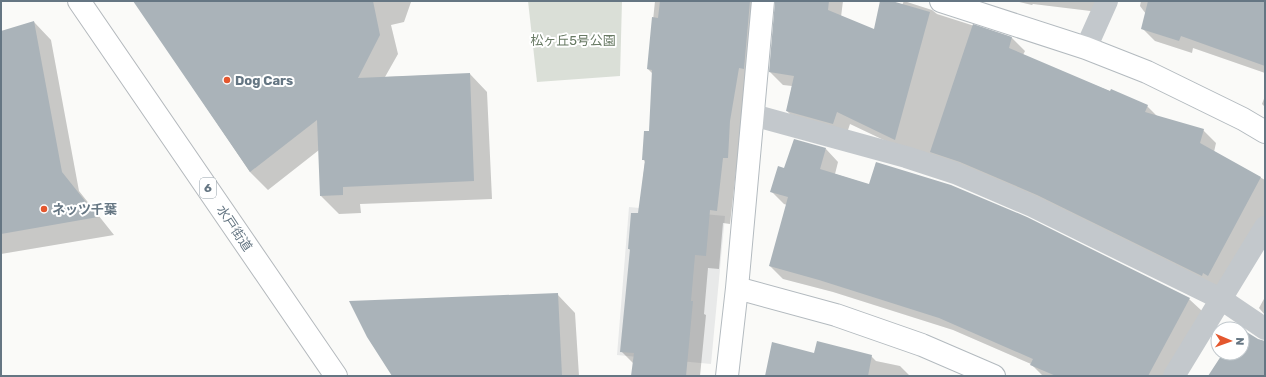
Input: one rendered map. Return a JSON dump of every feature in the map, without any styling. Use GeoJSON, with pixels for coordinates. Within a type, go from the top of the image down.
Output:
{"type":"FeatureCollection","features":[{"type":"Feature","properties":{"kind":"main road","name":"水戸街道"},"geometry":{"type":"LineString","coordinates":[[79,1],[336,376]]}},
{"type":"Feature","properties":{"kind":"main road"},"geometry":{"type":"LineString","coordinates":[[728,376],[763,1]]}},
{"type":"Feature","properties":{"kind":"main road"},"geometry":{"type":"LineString","coordinates":[[942,1],[1086,48],[1146,72],[1243,119],[1265,132]]}},
{"type":"Feature","properties":{"kind":"main road"},"geometry":{"type":"LineString","coordinates":[[737,288],[836,315],[922,346],[994,376]]}},
{"type":"Feature","properties":{"kind":"street"},"geometry":{"type":"LineString","coordinates":[[1086,48],[1107,1]]}},
{"type":"Feature","properties":{"kind":"street"},"geometry":{"type":"LineString","coordinates":[[753,115],[906,157],[955,173],[1032,206],[1221,299],[1265,329]]}},
{"type":"Feature","properties":{"kind":"street"},"geometry":{"type":"LineString","coordinates":[[1174,376],[1265,227]]}},
{"type":"Feature","properties":{"kind":"shaded area"},"geometry":{"type":"Polygon","coordinates":[[[629,207],[725,216],[711,364],[617,355],[629,207]]]}},
{"type":"Feature","properties":{"kind":"green space","name":"松ヶ丘5号公園"},"geometry":{"type":"Polygon","coordinates":[[[528,1],[622,1],[620,76],[537,82],[528,1]]]}},
{"type":"Feature","properties":{"kind":"building"},"geometry":{"type":"Polygon","coordinates":[[[133,1],[373,1],[380,35],[358,78],[470,73],[474,181],[343,187],[343,195],[320,196],[317,120],[250,172],[133,1]]]}},
{"type":"Feature","properties":{"kind":"building"},"geometry":{"type":"Polygon","coordinates":[[[660,1],[750,1],[744,69],[739,68],[730,121],[728,158],[723,158],[717,211],[710,210],[706,256],[695,255],[691,301],[693,301],[686,376],[631,376],[634,353],[620,352],[630,249],[628,249],[631,213],[638,213],[645,160],[642,160],[644,131],[649,131],[652,70],[647,69],[652,17],[658,18],[660,1]]]}},
{"type":"Feature","properties":{"kind":"building"},"geometry":{"type":"Polygon","coordinates":[[[775,1],[829,1],[828,10],[874,29],[880,1],[892,1],[930,12],[895,140],[837,112],[833,124],[786,111],[794,76],[769,72],[775,1]]]}},
{"type":"Feature","properties":{"kind":"building"},"geometry":{"type":"Polygon","coordinates":[[[1148,1],[1265,1],[1265,66],[1181,36],[1179,41],[1141,29],[1148,1]]]}},
{"type":"Feature","properties":{"kind":"building"},"geometry":{"type":"Polygon","coordinates":[[[34,21],[62,172],[98,217],[1,234],[1,31],[34,21]]]}},
{"type":"Feature","properties":{"kind":"building"},"geometry":{"type":"Polygon","coordinates":[[[973,24],[1012,37],[1009,48],[1110,91],[1111,89],[1148,105],[1145,112],[1204,129],[1200,143],[1261,177],[1208,276],[1203,273],[1202,276],[1037,195],[960,162],[930,152],[973,24]]]}},
{"type":"Feature","properties":{"kind":"building"},"geometry":{"type":"Polygon","coordinates":[[[794,139],[826,148],[820,169],[869,184],[876,162],[951,185],[1027,217],[1190,298],[1148,376],[1056,376],[1030,365],[1033,359],[939,318],[819,280],[769,266],[788,197],[770,192],[778,166],[784,168],[794,139]]]}},
{"type":"Feature","properties":{"kind":"building"},"geometry":{"type":"Polygon","coordinates":[[[558,293],[562,376],[392,376],[367,337],[349,301],[558,293]]]}},
{"type":"Feature","properties":{"kind":"building"},"geometry":{"type":"Polygon","coordinates":[[[1250,334],[1265,341],[1265,376],[1208,376],[1218,361],[1250,361],[1250,334]]]}},
{"type":"Feature","properties":{"kind":"building"},"geometry":{"type":"Polygon","coordinates":[[[817,341],[872,355],[868,376],[765,376],[772,342],[814,353],[817,341]]]}},
{"type":"Feature","properties":{"kind":"place","name":"Dog Cars"},"geometry":{"type":"Point","coordinates":[227,80]}},
{"type":"Feature","properties":{"kind":"place","name":"ネッツ千葉"},"geometry":{"type":"Point","coordinates":[44,209]}}]}
